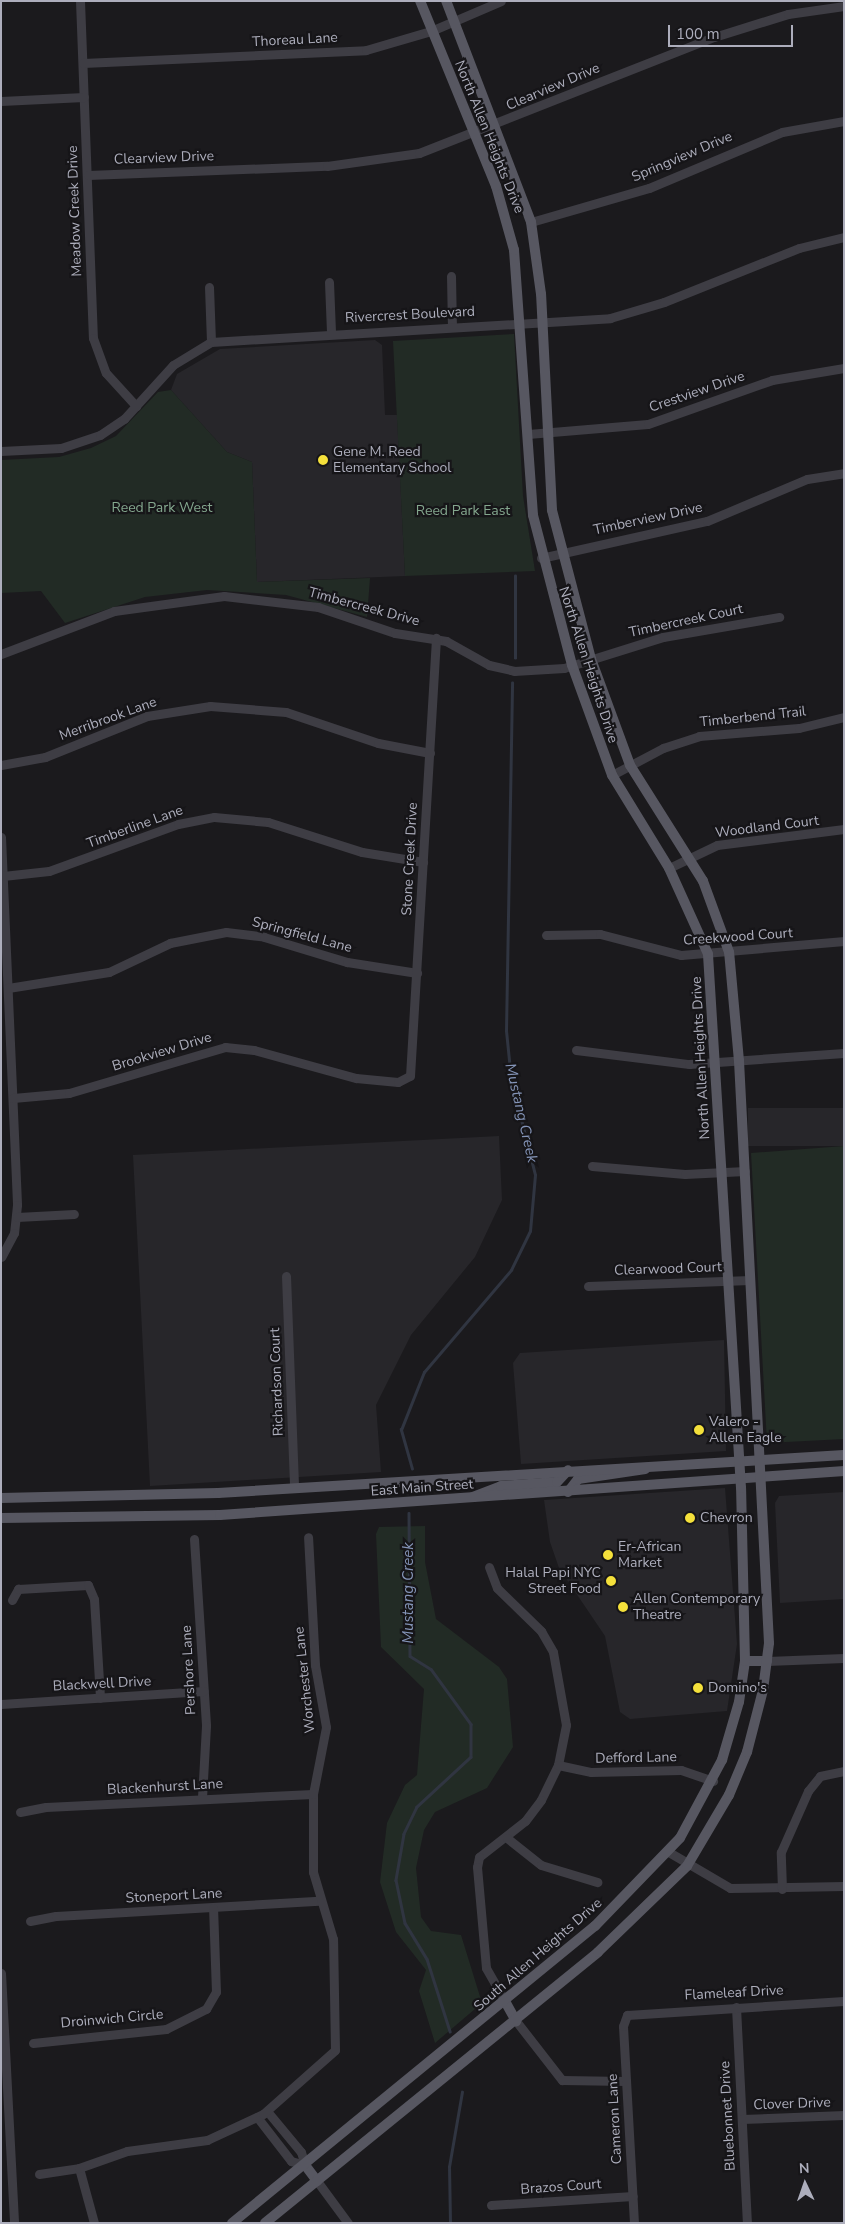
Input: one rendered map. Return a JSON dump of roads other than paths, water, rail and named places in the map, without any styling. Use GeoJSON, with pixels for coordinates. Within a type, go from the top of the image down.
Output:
{"type":"FeatureCollection","features":[{"type":"Feature","properties":{"kind":"main road","name":"North Allen Heights Drive"},"geometry":{"type":"LineString","coordinates":[[420,1],[475,134],[508,222],[522,324],[528,434],[541,558],[572,665],[612,775],[669,868],[708,954],[718,1062],[721,1173],[741,1479]]}},
{"type":"Feature","properties":{"kind":"main road","name":"North Allen Heights Drive"},"geometry":{"type":"LineString","coordinates":[[446,1],[531,222],[542,323],[552,510],[591,659],[630,765],[688,857],[712,900],[728,952],[739,1061],[746,1171],[760,1477]]}},
{"type":"Feature","properties":{"kind":"main road","name":"East Main Street"},"geometry":{"type":"LineString","coordinates":[[1,1498],[294,1488],[568,1470],[844,1455]]}},
{"type":"Feature","properties":{"kind":"main road"},"geometry":{"type":"LineString","coordinates":[[568,1492],[578,1479],[632,1474],[653,1465]]}},
{"type":"Feature","properties":{"kind":"main road"},"geometry":{"type":"LineString","coordinates":[[470,1498],[501,1486],[557,1482],[568,1470]]}},
{"type":"Feature","properties":{"kind":"main road","name":"East Main Street"},"geometry":{"type":"LineString","coordinates":[[1,1518],[220,1515],[844,1472]]}},
{"type":"Feature","properties":{"kind":"main road"},"geometry":{"type":"LineString","coordinates":[[265,2223],[516,2021],[598,1952],[687,1866],[738,1776],[758,1716],[767,1661],[768,1603],[760,1477]]}},
{"type":"Feature","properties":{"kind":"main road","name":"South Allen Heights Drive"},"geometry":{"type":"LineString","coordinates":[[232,2223],[506,2003],[595,1926],[668,1851],[713,1781],[730,1736],[745,1661],[741,1479]]}},
{"type":"Feature","properties":{"kind":"main road"},"geometry":{"type":"LineString","coordinates":[[745,1661],[767,1661]]}},
{"type":"Feature","properties":{"kind":"main road"},"geometry":{"type":"LineString","coordinates":[[506,2003],[516,2021]]}},
{"type":"Feature","properties":{"kind":"main road"},"geometry":{"type":"LineString","coordinates":[[305,2164],[318,2181]]}},
{"type":"Feature","properties":{"kind":"street","name":"Meadow Creek Drive"},"geometry":{"type":"LineString","coordinates":[[80,1],[93,338],[106,373],[136,406]]}},
{"type":"Feature","properties":{"kind":"street","name":"Thoreau Lane"},"geometry":{"type":"LineString","coordinates":[[82,63],[366,50],[431,31],[501,1]]}},
{"type":"Feature","properties":{"kind":"street","name":"Clearview Drive"},"geometry":{"type":"LineString","coordinates":[[88,175],[379,162],[475,134],[714,37],[788,14],[844,6]]}},
{"type":"Feature","properties":{"kind":"street"},"geometry":{"type":"LineString","coordinates":[[1,101],[84,97]]}},
{"type":"Feature","properties":{"kind":"street","name":"Springview Drive"},"geometry":{"type":"LineString","coordinates":[[531,222],[649,188],[782,132],[844,121]]}},
{"type":"Feature","properties":{"kind":"street","name":"Rivercrest Boulevard"},"geometry":{"type":"LineString","coordinates":[[1,451],[83,443],[116,426],[173,364],[211,342],[331,332],[542,323],[626,315],[799,248],[844,237]]}},
{"type":"Feature","properties":{"kind":"street"},"geometry":{"type":"LineString","coordinates":[[451,276],[452,327]]}},
{"type":"Feature","properties":{"kind":"street"},"geometry":{"type":"LineString","coordinates":[[329,282],[331,332]]}},
{"type":"Feature","properties":{"kind":"street"},"geometry":{"type":"LineString","coordinates":[[209,287],[211,342]]}},
{"type":"Feature","properties":{"kind":"street","name":"Crestview Drive"},"geometry":{"type":"LineString","coordinates":[[528,434],[547,434],[648,424],[772,380],[844,368]]}},
{"type":"Feature","properties":{"kind":"street","name":"Timberview Drive"},"geometry":{"type":"LineString","coordinates":[[541,558],[707,521],[807,479],[844,473]]}},
{"type":"Feature","properties":{"kind":"street","name":"Timbercreek Drive"},"geometry":{"type":"LineString","coordinates":[[1,654],[114,611],[224,596],[318,607],[395,632],[436,638],[503,669],[572,665]]}},
{"type":"Feature","properties":{"kind":"street","name":"Timbercreek Court"},"geometry":{"type":"LineString","coordinates":[[572,665],[663,637],[778,617]]}},
{"type":"Feature","properties":{"kind":"street","name":"Stone Creek Drive"},"geometry":{"type":"LineString","coordinates":[[407,1079],[412,1071],[436,638]]}},
{"type":"Feature","properties":{"kind":"street","name":"Merribrook Lane"},"geometry":{"type":"LineString","coordinates":[[1,765],[45,757],[147,716],[210,706],[286,712],[378,743],[430,753]]}},
{"type":"Feature","properties":{"kind":"street","name":"Timberbend Trail"},"geometry":{"type":"LineString","coordinates":[[612,775],[630,765],[698,736],[799,728],[844,717]]}},
{"type":"Feature","properties":{"kind":"street","name":"Timberline Lane"},"geometry":{"type":"LineString","coordinates":[[3,876],[49,871],[178,824],[214,817],[268,822],[362,852],[423,862]]}},
{"type":"Feature","properties":{"kind":"street","name":"Woodland Court"},"geometry":{"type":"LineString","coordinates":[[669,868],[688,857],[716,845],[844,829]]}},
{"type":"Feature","properties":{"kind":"street"},"geometry":{"type":"LineString","coordinates":[[1,837],[17,1217],[1,1257]]}},
{"type":"Feature","properties":{"kind":"street","name":"Springfield Lane"},"geometry":{"type":"LineString","coordinates":[[8,988],[109,972],[180,940],[226,932],[264,937],[347,962],[417,973]]}},
{"type":"Feature","properties":{"kind":"street","name":"Creekwood Court"},"geometry":{"type":"LineString","coordinates":[[546,935],[600,934],[681,955],[844,941]]}},
{"type":"Feature","properties":{"kind":"street","name":"Brookview Drive"},"geometry":{"type":"LineString","coordinates":[[13,1098],[69,1092],[225,1047],[254,1050],[349,1077],[398,1082],[407,1079]]}},
{"type":"Feature","properties":{"kind":"street"},"geometry":{"type":"LineString","coordinates":[[576,1050],[677,1064],[844,1053]]}},
{"type":"Feature","properties":{"kind":"street"},"geometry":{"type":"LineString","coordinates":[[592,1166],[721,1173],[746,1171]]}},
{"type":"Feature","properties":{"kind":"street"},"geometry":{"type":"LineString","coordinates":[[17,1217],[74,1214]]}},
{"type":"Feature","properties":{"kind":"street","name":"Richardson Court"},"geometry":{"type":"LineString","coordinates":[[286,1276],[294,1488]]}},
{"type":"Feature","properties":{"kind":"street","name":"Clearwood Court"},"geometry":{"type":"LineString","coordinates":[[588,1286],[750,1280]]}},
{"type":"Feature","properties":{"kind":"street","name":"Worchester Lane"},"geometry":{"type":"LineString","coordinates":[[267,2111],[333,2054],[334,1948],[319,1901],[313,1872],[313,1794],[326,1728],[315,1665],[308,1537]]}},
{"type":"Feature","properties":{"kind":"street","name":"Pershore Lane"},"geometry":{"type":"LineString","coordinates":[[194,1540],[204,1691],[202,1798]]}},
{"type":"Feature","properties":{"kind":"street"},"geometry":{"type":"LineString","coordinates":[[489,1567],[497,1588],[541,1631],[553,1652],[566,1725],[558,1765],[541,1800],[507,1838],[484,1852],[477,1867],[486,1968],[506,2003]]}},
{"type":"Feature","properties":{"kind":"street"},"geometry":{"type":"LineString","coordinates":[[12,1600],[18,1589],[88,1585],[94,1599],[100,1698]]}},
{"type":"Feature","properties":{"kind":"street"},"geometry":{"type":"LineString","coordinates":[[767,1661],[844,1658]]}},
{"type":"Feature","properties":{"kind":"street","name":"Blackwell Drive"},"geometry":{"type":"LineString","coordinates":[[1,1704],[204,1691]]}},
{"type":"Feature","properties":{"kind":"street","name":"Defford Lane"},"geometry":{"type":"LineString","coordinates":[[558,1765],[591,1772],[681,1770],[713,1781]]}},
{"type":"Feature","properties":{"kind":"street"},"geometry":{"type":"LineString","coordinates":[[782,1889],[781,1852],[803,1799],[820,1776],[844,1771]]}},
{"type":"Feature","properties":{"kind":"street","name":"Blackenhurst Lane"},"geometry":{"type":"LineString","coordinates":[[20,1812],[46,1806],[313,1794]]}},
{"type":"Feature","properties":{"kind":"street"},"geometry":{"type":"LineString","coordinates":[[507,1838],[541,1865],[597,1882]]}},
{"type":"Feature","properties":{"kind":"street"},"geometry":{"type":"LineString","coordinates":[[668,1851],[687,1866],[730,1888],[782,1889],[844,1886]]}},
{"type":"Feature","properties":{"kind":"street","name":"Stoneport Lane"},"geometry":{"type":"LineString","coordinates":[[30,1922],[56,1916],[319,1901]]}},
{"type":"Feature","properties":{"kind":"street","name":"Droinwich Circle"},"geometry":{"type":"LineString","coordinates":[[32,2043],[166,2029],[206,2009],[216,1992],[213,1908]]}},
{"type":"Feature","properties":{"kind":"street"},"geometry":{"type":"LineString","coordinates":[[1,1973],[6,2150],[14,2223]]}},
{"type":"Feature","properties":{"kind":"street","name":"Flameleaf Drive"},"geometry":{"type":"LineString","coordinates":[[627,2015],[844,2001]]}},
{"type":"Feature","properties":{"kind":"street","name":"Bluebonnet Drive"},"geometry":{"type":"LineString","coordinates":[[736,2007],[747,2223]]}},
{"type":"Feature","properties":{"kind":"street","name":"Cameron Lane"},"geometry":{"type":"LineString","coordinates":[[627,2015],[623,2026],[634,2223]]}},
{"type":"Feature","properties":{"kind":"street"},"geometry":{"type":"LineString","coordinates":[[516,2021],[562,2080],[626,2081]]}},
{"type":"Feature","properties":{"kind":"street"},"geometry":{"type":"LineString","coordinates":[[39,2174],[79,2168],[127,2150],[208,2140],[267,2111],[301,2152],[305,2164]]}},
{"type":"Feature","properties":{"kind":"street","name":"Clover Drive"},"geometry":{"type":"LineString","coordinates":[[742,2119],[844,2116]]}},
{"type":"Feature","properties":{"kind":"street"},"geometry":{"type":"LineString","coordinates":[[256,2117],[291,2161],[305,2164]]}},
{"type":"Feature","properties":{"kind":"street"},"geometry":{"type":"LineString","coordinates":[[79,2168],[94,2223]]}},
{"type":"Feature","properties":{"kind":"street"},"geometry":{"type":"LineString","coordinates":[[318,2181],[348,2223]]}},
{"type":"Feature","properties":{"kind":"street","name":"Brazos Court"},"geometry":{"type":"LineString","coordinates":[[491,2205],[633,2196]]}},
{"type":"Feature","properties":{"kind":"waterway","name":"Mustang Creek"},"geometry":{"type":"LineString","coordinates":[[515,576],[515,658]]}},
{"type":"Feature","properties":{"kind":"waterway","name":"Mustang Creek"},"geometry":{"type":"LineString","coordinates":[[412,1469],[401,1430],[424,1372],[511,1270],[530,1231],[535,1175],[511,1080],[506,1031],[512,683]]}},
{"type":"Feature","properties":{"kind":"waterway","name":"Mustang Creek"},"geometry":{"type":"LineString","coordinates":[[409,1513],[410,1656],[431,1669],[471,1724],[471,1757],[417,1807],[404,1834],[396,1880],[405,1923],[427,1959],[450,2031]]}},
{"type":"Feature","properties":{"kind":"waterway","name":"Mustang Creek"},"geometry":{"type":"LineString","coordinates":[[450,2223],[449,2167],[462,2092]]}},
{"type":"Feature","properties":{"kind":"place","name":"Gene M. Reed Elementary School"},"geometry":{"type":"Point","coordinates":[323,460]}},
{"type":"Feature","properties":{"kind":"place","name":"Valero - Allen Eagle"},"geometry":{"type":"Point","coordinates":[699,1430]}},
{"type":"Feature","properties":{"kind":"place","name":"Chevron"},"geometry":{"type":"Point","coordinates":[690,1518]}},
{"type":"Feature","properties":{"kind":"place","name":"Er-African Market"},"geometry":{"type":"Point","coordinates":[608,1555]}},
{"type":"Feature","properties":{"kind":"place","name":"Halal Papi NYC Street Food"},"geometry":{"type":"Point","coordinates":[611,1581]}},
{"type":"Feature","properties":{"kind":"place","name":"Allen Contemporary Theatre"},"geometry":{"type":"Point","coordinates":[623,1607]}},
{"type":"Feature","properties":{"kind":"place","name":"Domino's"},"geometry":{"type":"Point","coordinates":[698,1688]}},
{"type":"Feature","properties":{"kind":"park label","name":"Reed Park West"},"geometry":{"type":"Point","coordinates":[162,508]}},
{"type":"Feature","properties":{"kind":"park label","name":"Reed Park East"},"geometry":{"type":"Point","coordinates":[463,511]}}]}
